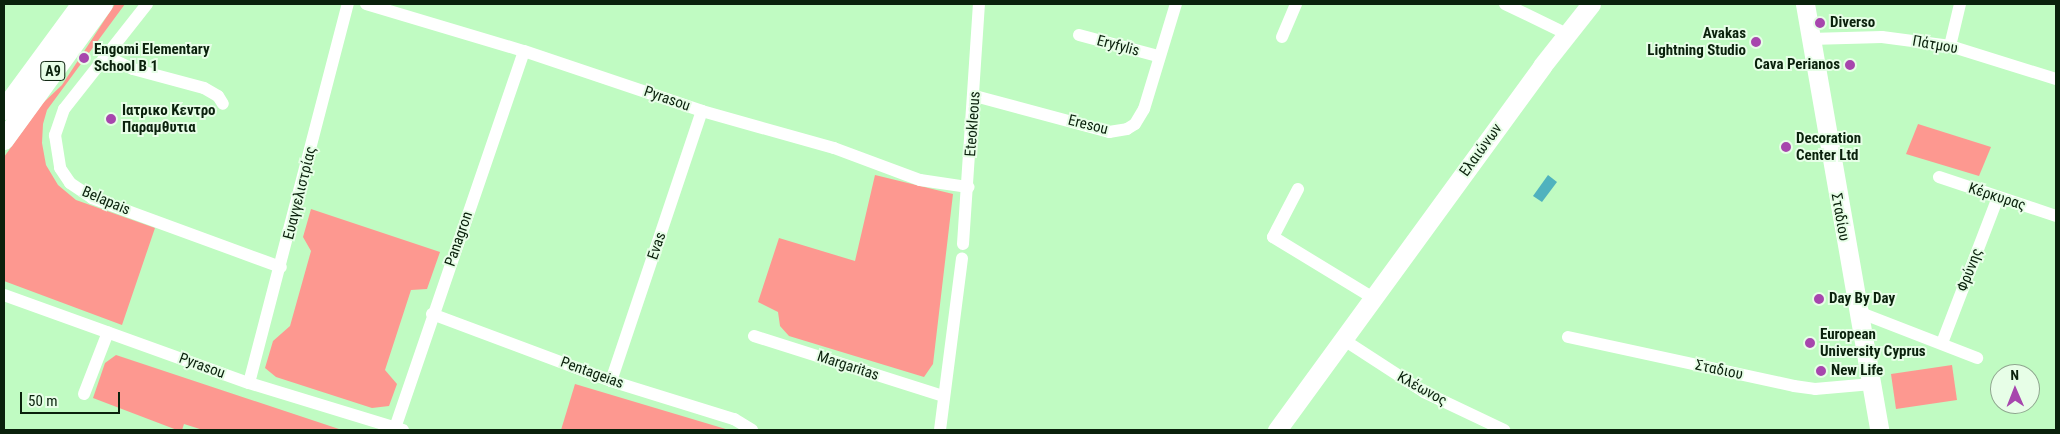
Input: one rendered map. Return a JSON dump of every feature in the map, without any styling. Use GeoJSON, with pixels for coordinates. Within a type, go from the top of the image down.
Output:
{"type":"FeatureCollection","features":[{"type":"Feature","properties":{"kind":"main road","name":"A9"},"geometry":{"type":"LineString","coordinates":[[4,110],[82,4]]}},
{"type":"Feature","properties":{"kind":"main road","name":"A9"},"geometry":{"type":"LineString","coordinates":[[4,140],[104,4]]}},
{"type":"Feature","properties":{"kind":"main road","name":"Ελαιώνων"},"geometry":{"type":"LineString","coordinates":[[1277,430],[1567,34],[1591,4]]}},
{"type":"Feature","properties":{"kind":"main road","name":"Σταδίου"},"geometry":{"type":"LineString","coordinates":[[1805,4],[1856,310],[1872,384],[1879,430]]}},
{"type":"Feature","properties":{"kind":"street","name":"Belapais"},"geometry":{"type":"LineString","coordinates":[[146,4],[106,56],[81,84],[58,122],[56,154],[60,168],[70,183],[92,198],[281,267]]}},
{"type":"Feature","properties":{"kind":"street","name":"Ευαγγελιστρίας"},"geometry":{"type":"LineString","coordinates":[[249,382],[281,267],[348,4]]}},
{"type":"Feature","properties":{"kind":"street","name":"Pyrasou"},"geometry":{"type":"LineString","coordinates":[[366,4],[524,51],[702,111],[834,148],[920,180],[968,187]]}},
{"type":"Feature","properties":{"kind":"street","name":"Eteokleous"},"geometry":{"type":"LineString","coordinates":[[963,244],[976,96],[979,4]]}},
{"type":"Feature","properties":{"kind":"street","name":"Eresou"},"geometry":{"type":"LineString","coordinates":[[976,96],[1119,132],[1135,124],[1140,117],[1176,4]]}},
{"type":"Feature","properties":{"kind":"street"},"geometry":{"type":"LineString","coordinates":[[1282,37],[1296,4]]}},
{"type":"Feature","properties":{"kind":"street"},"geometry":{"type":"LineString","coordinates":[[1505,4],[1567,34]]}},
{"type":"Feature","properties":{"kind":"street"},"geometry":{"type":"LineString","coordinates":[[1950,46],[1960,4]]}},
{"type":"Feature","properties":{"kind":"street","name":"Eryfylis"},"geometry":{"type":"LineString","coordinates":[[1079,35],[1158,56]]}},
{"type":"Feature","properties":{"kind":"street","name":"Πάτμου"},"geometry":{"type":"LineString","coordinates":[[1810,39],[1882,37],[1950,46],[2056,79]]}},
{"type":"Feature","properties":{"kind":"street","name":"Panagron"},"geometry":{"type":"LineString","coordinates":[[399,429],[432,314],[524,51]]}},
{"type":"Feature","properties":{"kind":"street"},"geometry":{"type":"LineString","coordinates":[[106,56],[132,68],[204,88],[218,96],[223,104]]}},
{"type":"Feature","properties":{"kind":"street","name":"Evas"},"geometry":{"type":"LineString","coordinates":[[611,381],[702,111]]}},
{"type":"Feature","properties":{"kind":"street","name":"Κέρκυρας"},"geometry":{"type":"LineString","coordinates":[[1938,177],[2056,216]]}},
{"type":"Feature","properties":{"kind":"street"},"geometry":{"type":"LineString","coordinates":[[1298,189],[1273,237],[1374,300]]}},
{"type":"Feature","properties":{"kind":"street","name":"Φρύνης"},"geometry":{"type":"LineString","coordinates":[[1942,343],[1998,197]]}},
{"type":"Feature","properties":{"kind":"street"},"geometry":{"type":"LineString","coordinates":[[940,430],[962,258]]}},
{"type":"Feature","properties":{"kind":"street","name":"Pyrasou"},"geometry":{"type":"LineString","coordinates":[[4,295],[249,382],[399,429]]}},
{"type":"Feature","properties":{"kind":"street"},"geometry":{"type":"LineString","coordinates":[[1856,310],[1977,358]]}},
{"type":"Feature","properties":{"kind":"street","name":"Pentageias"},"geometry":{"type":"LineString","coordinates":[[432,314],[611,381],[734,419],[752,430]]}},
{"type":"Feature","properties":{"kind":"street"},"geometry":{"type":"LineString","coordinates":[[84,394],[108,332]]}},
{"type":"Feature","properties":{"kind":"street","name":"Margaritas"},"geometry":{"type":"LineString","coordinates":[[754,336],[943,396]]}},
{"type":"Feature","properties":{"kind":"street","name":"Σταδιου"},"geometry":{"type":"LineString","coordinates":[[1568,337],[1794,386],[1815,389],[1872,384]]}},
{"type":"Feature","properties":{"kind":"street","name":"Κλέωνος"},"geometry":{"type":"LineString","coordinates":[[1344,340],[1424,392],[1504,430]]}},
{"type":"Feature","properties":{"kind":"shaded area"},"geometry":{"type":"Polygon","coordinates":[[[115,4],[125,4],[47,110],[43,124],[42,143],[46,165],[58,185],[76,200],[155,228],[122,325],[4,281],[4,157],[43,103],[62,85],[115,4]]]}},
{"type":"Feature","properties":{"kind":"shaded area"},"geometry":{"type":"Polygon","coordinates":[[[1918,124],[1991,147],[1979,176],[1906,154],[1918,124]]]}},
{"type":"Feature","properties":{"kind":"shaded area"},"geometry":{"type":"Polygon","coordinates":[[[875,175],[953,194],[933,364],[924,377],[789,336],[780,326],[778,312],[758,302],[779,238],[855,261],[875,175]]]}},
{"type":"Feature","properties":{"kind":"shaded area"},"geometry":{"type":"Polygon","coordinates":[[[311,209],[440,252],[427,289],[411,290],[385,370],[397,384],[389,406],[372,408],[276,377],[265,368],[273,341],[290,326],[311,251],[303,237],[311,209]]]}},
{"type":"Feature","properties":{"kind":"shaded area"},"geometry":{"type":"Polygon","coordinates":[[[116,355],[342,430],[203,430],[184,424],[182,430],[177,430],[93,398],[105,363],[116,355]]]}},
{"type":"Feature","properties":{"kind":"shaded area"},"geometry":{"type":"Polygon","coordinates":[[[1952,365],[1957,400],[1896,409],[1891,374],[1952,365]]]}},
{"type":"Feature","properties":{"kind":"shaded area"},"geometry":{"type":"Polygon","coordinates":[[[575,384],[729,430],[561,430],[575,384]]]}},
{"type":"Feature","properties":{"kind":"water"},"geometry":{"type":"Polygon","coordinates":[[[1548,175],[1557,182],[1542,202],[1533,196],[1548,175]]]}},
{"type":"Feature","properties":{"kind":"place","name":"Diverso"},"geometry":{"type":"Point","coordinates":[1820,23]}},
{"type":"Feature","properties":{"kind":"place","name":"Avakas Lightning Studio"},"geometry":{"type":"Point","coordinates":[1756,42]}},
{"type":"Feature","properties":{"kind":"place","name":"Engomi Elementary School B 1"},"geometry":{"type":"Point","coordinates":[84,58]}},
{"type":"Feature","properties":{"kind":"place","name":"Cava Perianos"},"geometry":{"type":"Point","coordinates":[1850,65]}},
{"type":"Feature","properties":{"kind":"place","name":"Ιατρικο Κεντρο Παραμθυτια"},"geometry":{"type":"Point","coordinates":[111,119]}},
{"type":"Feature","properties":{"kind":"place","name":"Decoration Center Ltd"},"geometry":{"type":"Point","coordinates":[1786,147]}},
{"type":"Feature","properties":{"kind":"place","name":"Day By Day"},"geometry":{"type":"Point","coordinates":[1819,299]}},
{"type":"Feature","properties":{"kind":"place","name":"European University Cyprus"},"geometry":{"type":"Point","coordinates":[1810,343]}},
{"type":"Feature","properties":{"kind":"place","name":"New Life"},"geometry":{"type":"Point","coordinates":[1821,371]}}]}
